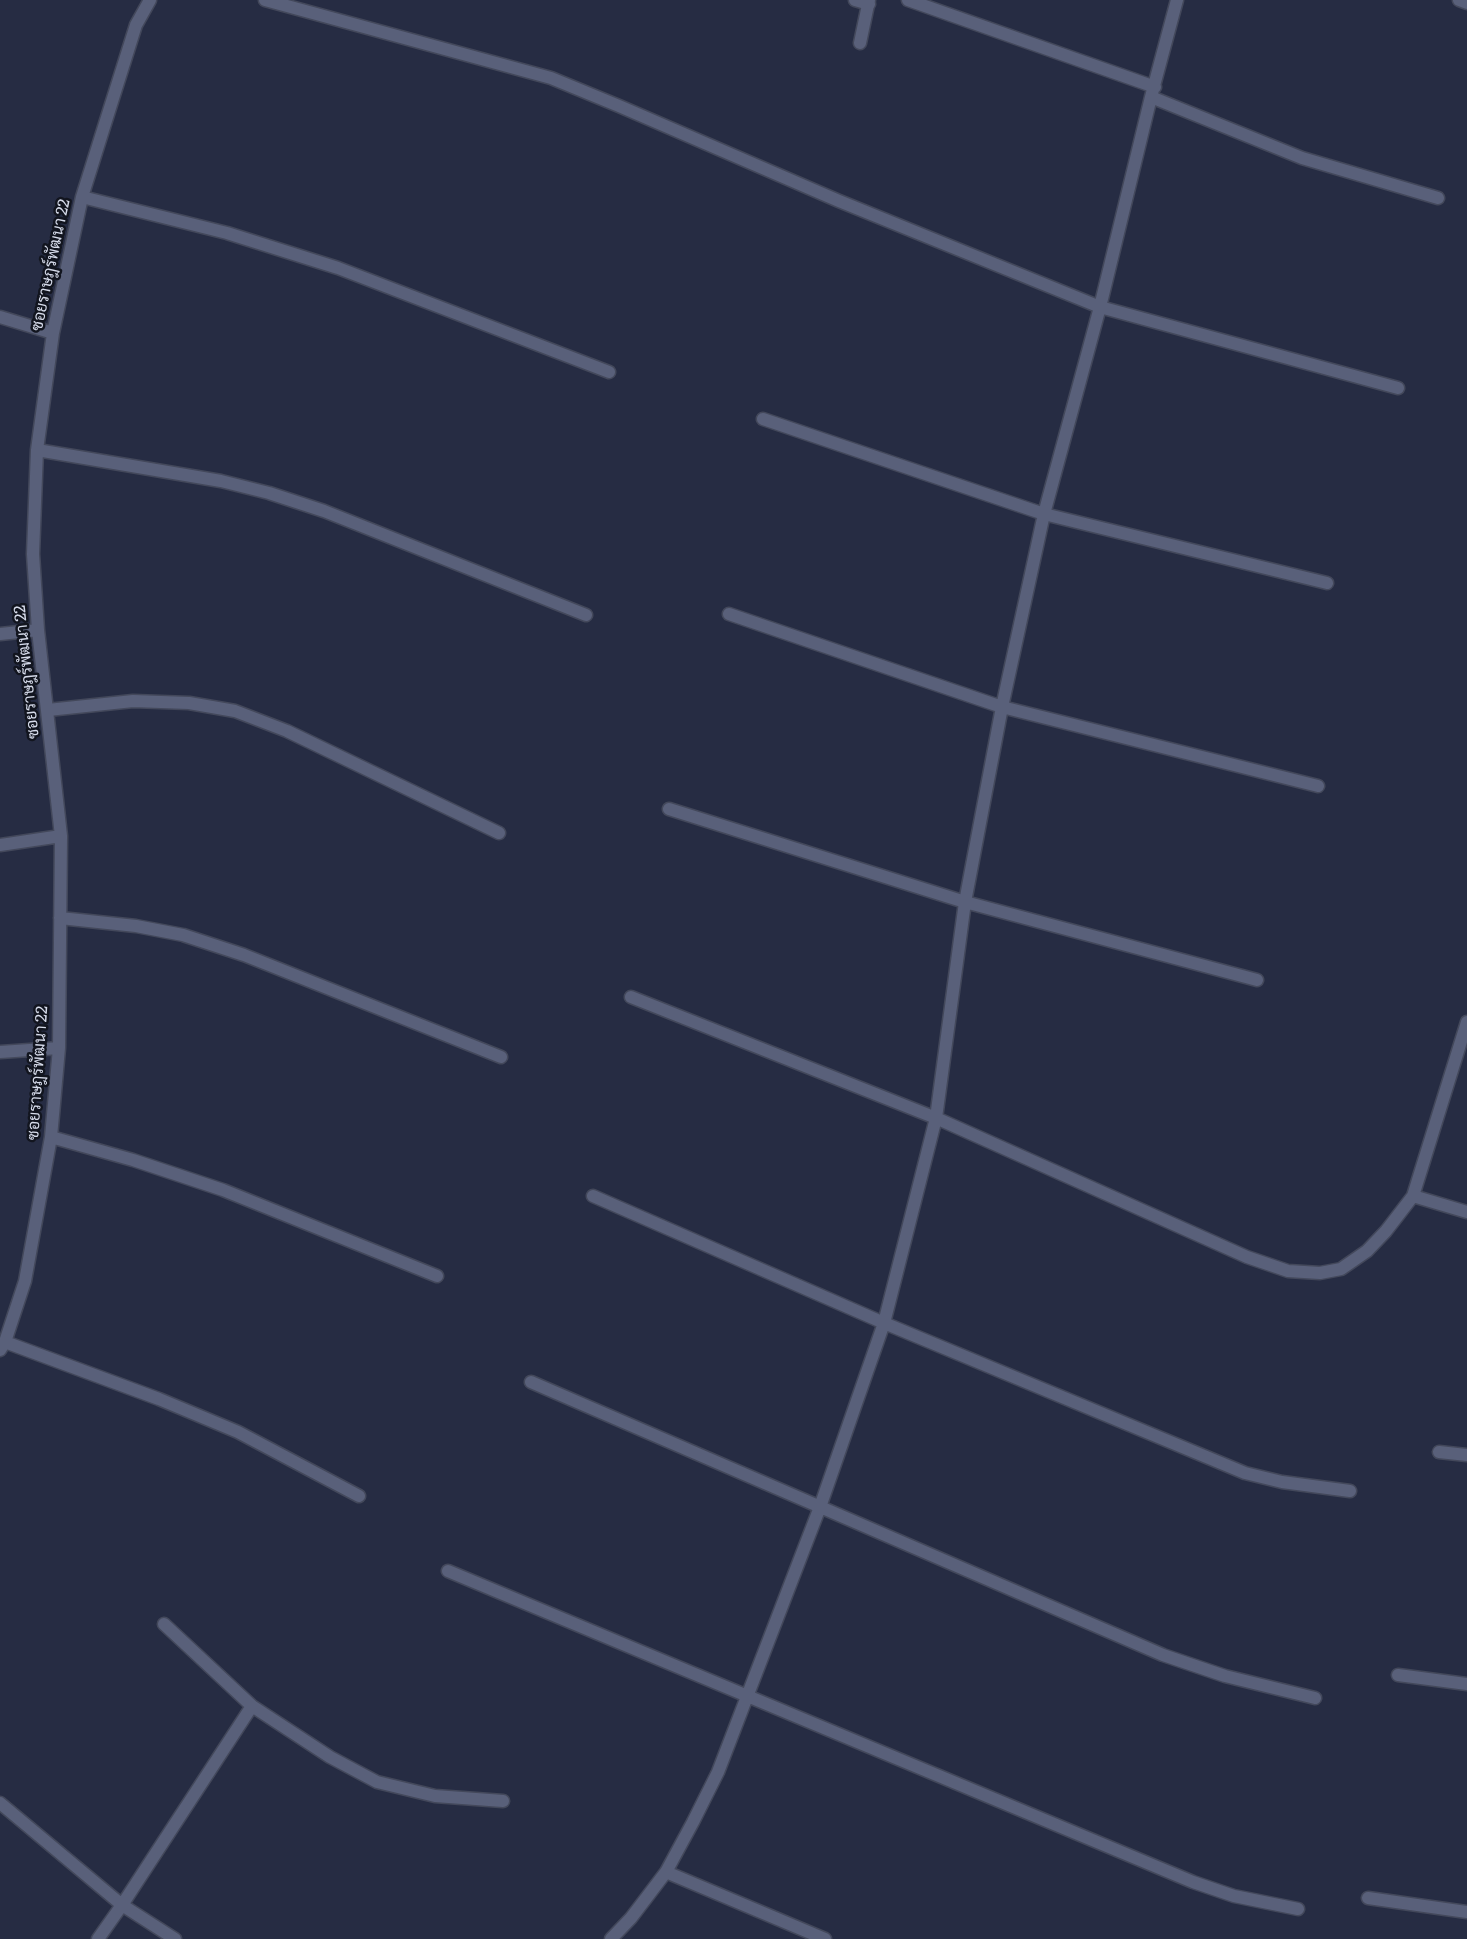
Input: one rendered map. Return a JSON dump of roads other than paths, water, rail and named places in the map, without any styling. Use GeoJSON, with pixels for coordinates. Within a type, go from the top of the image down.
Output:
{"type":"FeatureCollection","features":[{"type":"Feature","properties":{"kind":"street","name":"ซอยราษฎร์พัฒนา 22"},"geometry":{"type":"LineString","coordinates":[[2,1346],[25,1281],[51,1137],[59,1048],[61,836],[38,630],[33,554],[37,450],[53,333],[82,197],[136,25],[150,0]]}},
{"type":"Feature","properties":{"kind":"street"},"geometry":{"type":"LineString","coordinates":[[265,0],[551,78],[839,202],[1100,307],[1398,388]]}},
{"type":"Feature","properties":{"kind":"street"},"geometry":{"type":"LineString","coordinates":[[855,0],[869,2],[860,43]]}},
{"type":"Feature","properties":{"kind":"street"},"geometry":{"type":"LineString","coordinates":[[908,0],[1153,92],[1302,158],[1438,198]]}},
{"type":"Feature","properties":{"kind":"street"},"geometry":{"type":"LineString","coordinates":[[610,1939],[631,1918],[666,1872],[694,1822],[718,1772],[820,1507],[884,1323],[936,1118],[965,902],[1002,707],[1044,514],[1100,307],[1153,92],[1178,0]]}},
{"type":"Feature","properties":{"kind":"street"},"geometry":{"type":"LineString","coordinates":[[1459,0],[1467,3]]}},
{"type":"Feature","properties":{"kind":"street"},"geometry":{"type":"LineString","coordinates":[[82,197],[227,233],[338,268],[609,372]]}},
{"type":"Feature","properties":{"kind":"street"},"geometry":{"type":"LineString","coordinates":[[0,317],[53,333]]}},
{"type":"Feature","properties":{"kind":"street"},"geometry":{"type":"LineString","coordinates":[[763,420],[1044,514],[1327,583]]}},
{"type":"Feature","properties":{"kind":"street"},"geometry":{"type":"LineString","coordinates":[[37,450],[221,482],[269,493],[324,512],[586,615]]}},
{"type":"Feature","properties":{"kind":"street"},"geometry":{"type":"LineString","coordinates":[[729,614],[1002,707],[1318,786]]}},
{"type":"Feature","properties":{"kind":"street"},"geometry":{"type":"LineString","coordinates":[[0,634],[38,630]]}},
{"type":"Feature","properties":{"kind":"street"},"geometry":{"type":"LineString","coordinates":[[48,710],[133,701],[188,703],[234,711],[287,731],[499,833]]}},
{"type":"Feature","properties":{"kind":"street"},"geometry":{"type":"LineString","coordinates":[[669,809],[965,902],[1257,980]]}},
{"type":"Feature","properties":{"kind":"street"},"geometry":{"type":"LineString","coordinates":[[0,845],[61,836]]}},
{"type":"Feature","properties":{"kind":"street"},"geometry":{"type":"LineString","coordinates":[[60,918],[136,926],[183,935],[244,955],[501,1057]]}},
{"type":"Feature","properties":{"kind":"street"},"geometry":{"type":"LineString","coordinates":[[631,997],[936,1118],[1247,1257],[1288,1271],[1320,1273],[1341,1268],[1366,1251],[1386,1232],[1413,1196],[1467,1022]]}},
{"type":"Feature","properties":{"kind":"street"},"geometry":{"type":"LineString","coordinates":[[0,1052],[59,1048]]}},
{"type":"Feature","properties":{"kind":"street"},"geometry":{"type":"LineString","coordinates":[[51,1137],[133,1160],[223,1190],[437,1276]]}},
{"type":"Feature","properties":{"kind":"street"},"geometry":{"type":"LineString","coordinates":[[593,1196],[884,1323],[1245,1473],[1282,1482],[1350,1491]]}},
{"type":"Feature","properties":{"kind":"street"},"geometry":{"type":"LineString","coordinates":[[1413,1196],[1467,1212]]}},
{"type":"Feature","properties":{"kind":"street"},"geometry":{"type":"LineString","coordinates":[[2,1346],[159,1399],[238,1432],[359,1496]]}},
{"type":"Feature","properties":{"kind":"street"},"geometry":{"type":"LineString","coordinates":[[531,1382],[1163,1655],[1225,1676],[1315,1698]]}},
{"type":"Feature","properties":{"kind":"street"},"geometry":{"type":"LineString","coordinates":[[1439,1452],[1467,1456]]}},
{"type":"Feature","properties":{"kind":"street"},"geometry":{"type":"LineString","coordinates":[[448,1571],[1193,1882],[1234,1896],[1298,1909]]}},
{"type":"Feature","properties":{"kind":"street"},"geometry":{"type":"LineString","coordinates":[[164,1624],[252,1706],[330,1757],[377,1782],[435,1796],[503,1801]]}},
{"type":"Feature","properties":{"kind":"street"},"geometry":{"type":"LineString","coordinates":[[1398,1675],[1467,1684]]}},
{"type":"Feature","properties":{"kind":"street"},"geometry":{"type":"LineString","coordinates":[[98,1939],[252,1706]]}},
{"type":"Feature","properties":{"kind":"street"},"geometry":{"type":"LineString","coordinates":[[0,1803],[122,1905],[175,1939]]}},
{"type":"Feature","properties":{"kind":"street"},"geometry":{"type":"LineString","coordinates":[[666,1872],[825,1939]]}},
{"type":"Feature","properties":{"kind":"street"},"geometry":{"type":"LineString","coordinates":[[1368,1898],[1467,1912]]}}]}
